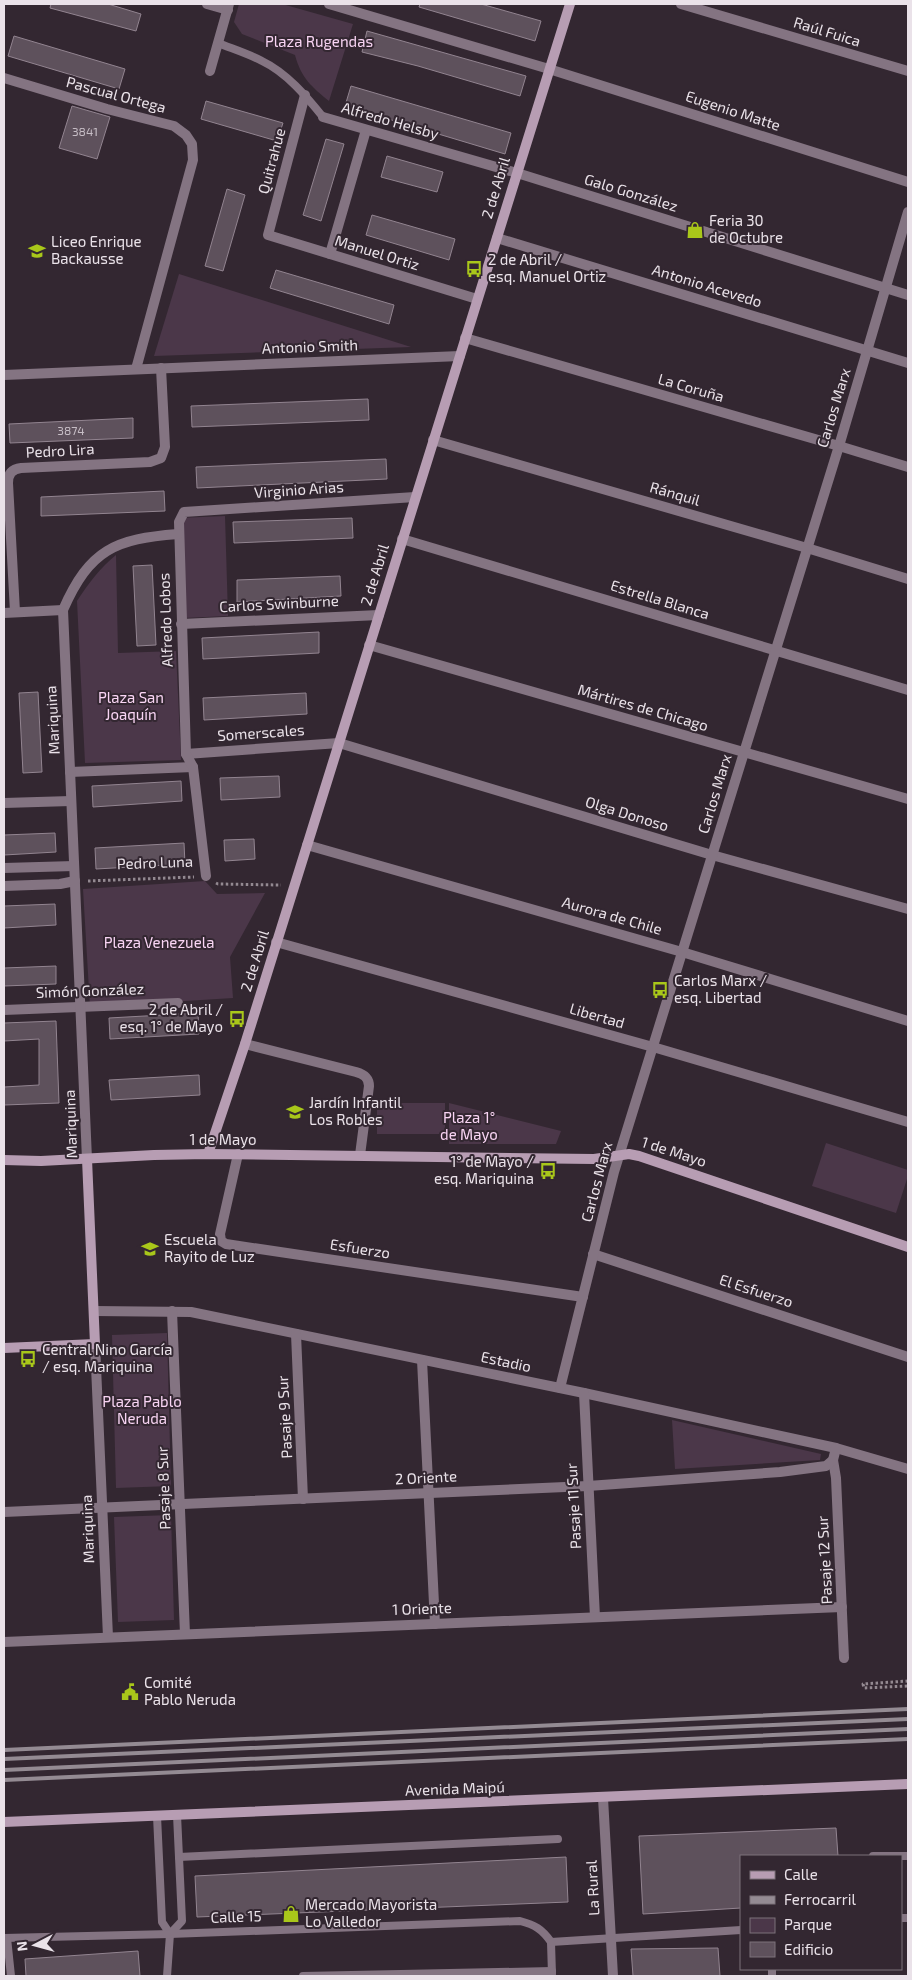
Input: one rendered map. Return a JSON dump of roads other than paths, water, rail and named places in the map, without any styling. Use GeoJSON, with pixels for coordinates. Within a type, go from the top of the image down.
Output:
{"type":"FeatureCollection","features":[{"type":"Feature","properties":{"kind":"street"},"geometry":{"type":"LineString","coordinates":[[207,4],[229,7],[210,71]]}},
{"type":"Feature","properties":{"kind":"street","name":"Eugenio Matte"},"geometry":{"type":"LineString","coordinates":[[334,4],[549,69],[908,182]]}},
{"type":"Feature","properties":{"kind":"street","name":"2 de Abril"},"geometry":{"type":"LineString","coordinates":[[208,1154],[245,1044],[570,4]]}},
{"type":"Feature","properties":{"kind":"street","name":"Raúl Fuica"},"geometry":{"type":"LineString","coordinates":[[680,4],[908,71]]}},
{"type":"Feature","properties":{"kind":"street","name":"Pascual Ortega"},"geometry":{"type":"LineString","coordinates":[[4,78],[107,109],[174,126],[186,135],[192,144],[193,160],[136,369]]}},
{"type":"Feature","properties":{"kind":"street","name":"Quitrahue"},"geometry":{"type":"LineString","coordinates":[[268,235],[305,96]]}},
{"type":"Feature","properties":{"kind":"street","name":"Alfredo Helsby"},"geometry":{"type":"LineString","coordinates":[[323,117],[516,174]]}},
{"type":"Feature","properties":{"kind":"street"},"geometry":{"type":"LineString","coordinates":[[330,254],[366,130]]}},
{"type":"Feature","properties":{"kind":"street","name":"Galo González"},"geometry":{"type":"LineString","coordinates":[[516,174],[908,295]]}},
{"type":"Feature","properties":{"kind":"street","name":"Carlos Marx"},"geometry":{"type":"LineString","coordinates":[[560,1388],[619,1155],[839,446],[908,212]]}},
{"type":"Feature","properties":{"kind":"street","name":"Manuel Ortiz"},"geometry":{"type":"LineString","coordinates":[[268,235],[477,299]]}},
{"type":"Feature","properties":{"kind":"street","name":"Antonio Acevedo"},"geometry":{"type":"LineString","coordinates":[[497,238],[908,363]]}},
{"type":"Feature","properties":{"kind":"street","name":"La Coruña"},"geometry":{"type":"LineString","coordinates":[[465,338],[908,467]]}},
{"type":"Feature","properties":{"kind":"street","name":"Antonio Smith"},"geometry":{"type":"LineString","coordinates":[[4,375],[460,356]]}},
{"type":"Feature","properties":{"kind":"street","name":"Pedro Lira"},"geometry":{"type":"LineString","coordinates":[[15,612],[8,483],[11,472],[20,468],[150,462],[161,458],[165,447],[161,368]]}},
{"type":"Feature","properties":{"kind":"street","name":"Ránquil"},"geometry":{"type":"LineString","coordinates":[[433,440],[908,579]]}},
{"type":"Feature","properties":{"kind":"street","name":"Virginio Arias"},"geometry":{"type":"LineString","coordinates":[[184,512],[415,497]]}},
{"type":"Feature","properties":{"kind":"street","name":"Alfredo Lobos"},"geometry":{"type":"LineString","coordinates":[[184,512],[179,522],[178,534],[186,754],[193,767],[206,876]]}},
{"type":"Feature","properties":{"kind":"street"},"geometry":{"type":"LineString","coordinates":[[4,613],[63,610],[68,598],[84,573],[111,547],[122,542],[144,537],[178,534]]}},
{"type":"Feature","properties":{"kind":"street","name":"Estrella Blanca"},"geometry":{"type":"LineString","coordinates":[[402,540],[908,690]]}},
{"type":"Feature","properties":{"kind":"street","name":"Mariquina"},"geometry":{"type":"LineString","coordinates":[[63,610],[108,1638]]}},
{"type":"Feature","properties":{"kind":"street","name":"Carlos Swinburne"},"geometry":{"type":"LineString","coordinates":[[181,624],[379,614]]}},
{"type":"Feature","properties":{"kind":"street","name":"Mártires de Chicago"},"geometry":{"type":"LineString","coordinates":[[369,645],[908,799]]}},
{"type":"Feature","properties":{"kind":"street","name":"Somerscales"},"geometry":{"type":"LineString","coordinates":[[186,754],[339,743]]}},
{"type":"Feature","properties":{"kind":"street","name":"Olga Donoso"},"geometry":{"type":"LineString","coordinates":[[339,743],[712,855],[908,909]]}},
{"type":"Feature","properties":{"kind":"street"},"geometry":{"type":"LineString","coordinates":[[70,772],[193,767]]}},
{"type":"Feature","properties":{"kind":"street"},"geometry":{"type":"LineString","coordinates":[[4,803],[71,801]]}},
{"type":"Feature","properties":{"kind":"street","name":"Aurora de Chile"},"geometry":{"type":"LineString","coordinates":[[307,845],[682,952],[908,1021]]}},
{"type":"Feature","properties":{"kind":"street"},"geometry":{"type":"LineString","coordinates":[[4,868],[74,866]]}},
{"type":"Feature","properties":{"kind":"street"},"geometry":{"type":"LineString","coordinates":[[4,886],[60,884],[75,881]]}},
{"type":"Feature","properties":{"kind":"street","name":"Libertad"},"geometry":{"type":"LineString","coordinates":[[276,942],[652,1047],[908,1122]]}},
{"type":"Feature","properties":{"kind":"street","name":"Simón González"},"geometry":{"type":"LineString","coordinates":[[4,1010],[178,1003]]}},
{"type":"Feature","properties":{"kind":"street"},"geometry":{"type":"LineString","coordinates":[[245,1044],[356,1072],[365,1076],[368,1079],[369,1086],[360,1155]]}},
{"type":"Feature","properties":{"kind":"street","name":"1 de Mayo"},"geometry":{"type":"LineString","coordinates":[[4,1160],[40,1161],[208,1154],[594,1159],[619,1155],[640,1156],[908,1247]]}},
{"type":"Feature","properties":{"kind":"street","name":"Esfuerzo"},"geometry":{"type":"LineString","coordinates":[[238,1154],[220,1234],[221,1241],[226,1244],[583,1297]]}},
{"type":"Feature","properties":{"kind":"street","name":"El Esfuerzo"},"geometry":{"type":"LineString","coordinates":[[593,1254],[908,1357]]}},
{"type":"Feature","properties":{"kind":"street","name":"Estadio"},"geometry":{"type":"LineString","coordinates":[[94,1311],[191,1312],[584,1393],[836,1448],[908,1469]]}},
{"type":"Feature","properties":{"kind":"street","name":"Pasaje 8 Sur"},"geometry":{"type":"LineString","coordinates":[[172,1311],[185,1634]]}},
{"type":"Feature","properties":{"kind":"street","name":"Pasaje 9 Sur"},"geometry":{"type":"LineString","coordinates":[[296,1334],[303,1499]]}},
{"type":"Feature","properties":{"kind":"street"},"geometry":{"type":"LineString","coordinates":[[4,1348],[95,1344]]}},
{"type":"Feature","properties":{"kind":"street"},"geometry":{"type":"LineString","coordinates":[[422,1360],[435,1624]]}},
{"type":"Feature","properties":{"kind":"street","name":"Pasaje 11 Sur"},"geometry":{"type":"LineString","coordinates":[[584,1393],[595,1617]]}},
{"type":"Feature","properties":{"kind":"street"},"geometry":{"type":"LineString","coordinates":[[833,1460],[836,1448]]}},
{"type":"Feature","properties":{"kind":"street","name":"2 Oriente"},"geometry":{"type":"LineString","coordinates":[[4,1512],[588,1486],[822,1468],[833,1460]]}},
{"type":"Feature","properties":{"kind":"street","name":"Pasaje 12 Sur"},"geometry":{"type":"LineString","coordinates":[[833,1460],[836,1472],[844,1658]]}},
{"type":"Feature","properties":{"kind":"street","name":"1 Oriente"},"geometry":{"type":"LineString","coordinates":[[4,1642],[842,1607]]}},
{"type":"Feature","properties":{"kind":"street","name":"Avenida Maipú"},"geometry":{"type":"LineString","coordinates":[[4,1822],[908,1784]]}},
{"type":"Feature","properties":{"kind":"street","name":"La Rural"},"geometry":{"type":"LineString","coordinates":[[604,1798],[613,1976]]}},
{"type":"Feature","properties":{"kind":"lane","name":"Alfredo Helsby"},"geometry":{"type":"LineString","coordinates":[[218,43],[263,61],[279,71],[305,96],[323,117]]}},
{"type":"Feature","properties":{"kind":"lane"},"geometry":{"type":"LineString","coordinates":[[170,1934],[182,1921],[176,1815]]}},
{"type":"Feature","properties":{"kind":"lane"},"geometry":{"type":"LineString","coordinates":[[157,1816],[162,1922],[170,1934],[167,1976]]}},
{"type":"Feature","properties":{"kind":"lane"},"geometry":{"type":"LineString","coordinates":[[179,1857],[558,1839]]}},
{"type":"Feature","properties":{"kind":"lane","name":"Calle 15"},"geometry":{"type":"LineString","coordinates":[[5,1938],[520,1921],[533,1924],[543,1930],[551,1942]]}},
{"type":"Feature","properties":{"kind":"lane"},"geometry":{"type":"LineString","coordinates":[[303,1976],[552,1974],[551,1942],[740,1930]]}},
{"type":"Feature","properties":{"kind":"lane"},"geometry":{"type":"LineString","coordinates":[[5,1938],[10,1976]]}},
{"type":"Feature","properties":{"kind":"railway"},"geometry":{"type":"LineString","coordinates":[[4,1750],[908,1709]]}},
{"type":"Feature","properties":{"kind":"railway"},"geometry":{"type":"LineString","coordinates":[[4,1759],[908,1719]]}},
{"type":"Feature","properties":{"kind":"railway"},"geometry":{"type":"LineString","coordinates":[[4,1770],[908,1729]]}},
{"type":"Feature","properties":{"kind":"railway"},"geometry":{"type":"LineString","coordinates":[[4,1780],[908,1739]]}},
{"type":"Feature","properties":{"kind":"place","name":"Feria 30 de Octubre"},"geometry":{"type":"Point","coordinates":[695,230]}},
{"type":"Feature","properties":{"kind":"place","name":"Liceo Enrique Backausse"},"geometry":{"type":"Point","coordinates":[37,251]}},
{"type":"Feature","properties":{"kind":"place","name":"2 de Abril / esq. Manuel Ortiz"},"geometry":{"type":"Point","coordinates":[474,269]}},
{"type":"Feature","properties":{"kind":"place","name":"Carlos Marx / esq. Libertad"},"geometry":{"type":"Point","coordinates":[660,990]}},
{"type":"Feature","properties":{"kind":"place","name":"2 de Abril / esq. 1° de Mayo"},"geometry":{"type":"Point","coordinates":[237,1019]}},
{"type":"Feature","properties":{"kind":"place","name":"Jardín Infantil Los Robles"},"geometry":{"type":"Point","coordinates":[295,1112]}},
{"type":"Feature","properties":{"kind":"place","name":"1° de Mayo / esq. Mariquina"},"geometry":{"type":"Point","coordinates":[548,1171]}},
{"type":"Feature","properties":{"kind":"place","name":"Escuela Rayito de Luz"},"geometry":{"type":"Point","coordinates":[150,1249]}},
{"type":"Feature","properties":{"kind":"place","name":"Central Nino García / esq. Mariquina"},"geometry":{"type":"Point","coordinates":[28,1359]}},
{"type":"Feature","properties":{"kind":"place","name":"Comité Pablo Neruda"},"geometry":{"type":"Point","coordinates":[130,1692]}},
{"type":"Feature","properties":{"kind":"place","name":"Mercado Mayorista Lo Valledor"},"geometry":{"type":"Point","coordinates":[291,1914]}},
{"type":"Feature","properties":{"kind":"park label","name":"Plaza Rugendas"},"geometry":{"type":"Point","coordinates":[319,42]}},
{"type":"Feature","properties":{"kind":"park label","name":"Plaza San Joaquín"},"geometry":{"type":"Point","coordinates":[131,706]}},
{"type":"Feature","properties":{"kind":"park label","name":"Plaza Venezuela"},"geometry":{"type":"Point","coordinates":[159,943]}},
{"type":"Feature","properties":{"kind":"park label","name":"Plaza 1° de Mayo"},"geometry":{"type":"Point","coordinates":[469,1126]}},
{"type":"Feature","properties":{"kind":"park label","name":"Plaza Pablo Neruda"},"geometry":{"type":"Point","coordinates":[142,1410]}}]}
